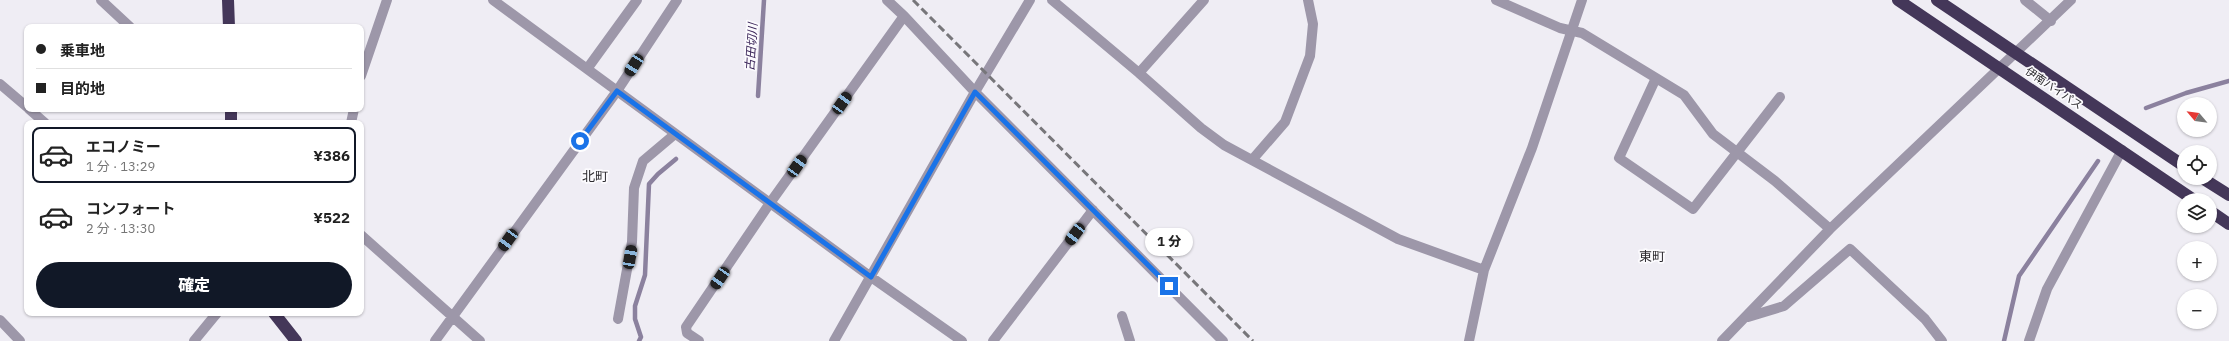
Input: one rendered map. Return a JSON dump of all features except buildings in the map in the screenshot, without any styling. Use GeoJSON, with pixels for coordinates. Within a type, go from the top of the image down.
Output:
{"type":"FeatureCollection","features":[{"type":"Feature","properties":{"kind":"highway"},"geometry":{"type":"LineString","coordinates":[[228,0],[229,24]]}},
{"type":"Feature","properties":{"kind":"highway","name":"伊南バイパス"},"geometry":{"type":"LineString","coordinates":[[1898,0],[2000,67],[2184,193]]}},
{"type":"Feature","properties":{"kind":"highway","name":"伊南バイパス"},"geometry":{"type":"LineString","coordinates":[[1937,0],[2177,161]]}},
{"type":"Feature","properties":{"kind":"highway"},"geometry":{"type":"LineString","coordinates":[[2213,185],[2229,195]]}},
{"type":"Feature","properties":{"kind":"highway"},"geometry":{"type":"LineString","coordinates":[[2217,216],[2229,224]]}},
{"type":"Feature","properties":{"kind":"highway"},"geometry":{"type":"LineString","coordinates":[[276,316],[296,341]]}},
{"type":"Feature","properties":{"kind":"street"},"geometry":{"type":"LineString","coordinates":[[101,0],[127,24]]}},
{"type":"Feature","properties":{"kind":"street"},"geometry":{"type":"LineString","coordinates":[[364,67],[387,0]]}},
{"type":"Feature","properties":{"kind":"street"},"geometry":{"type":"LineString","coordinates":[[493,0],[871,277],[962,341]]}},
{"type":"Feature","properties":{"kind":"street"},"geometry":{"type":"LineString","coordinates":[[587,69],[637,0]]}},
{"type":"Feature","properties":{"kind":"street"},"geometry":{"type":"LineString","coordinates":[[434,341],[617,91],[677,0]]}},
{"type":"Feature","properties":{"kind":"street"},"geometry":{"type":"LineString","coordinates":[[887,0],[904,16],[975,92],[1224,341]]}},
{"type":"Feature","properties":{"kind":"street"},"geometry":{"type":"LineString","coordinates":[[834,341],[975,92],[1030,0]]}},
{"type":"Feature","properties":{"kind":"street"},"geometry":{"type":"LineString","coordinates":[[1052,0],[1139,73],[1201,128],[1224,145],[1398,239],[1484,270]]}},
{"type":"Feature","properties":{"kind":"street"},"geometry":{"type":"LineString","coordinates":[[1139,73],[1204,0]]}},
{"type":"Feature","properties":{"kind":"street"},"geometry":{"type":"LineString","coordinates":[[1252,160],[1285,122],[1310,56],[1313,24],[1308,0]]}},
{"type":"Feature","properties":{"kind":"street"},"geometry":{"type":"LineString","coordinates":[[1496,0],[1570,32],[1582,33],[1684,95],[1713,134],[1775,181],[1830,229]]}},
{"type":"Feature","properties":{"kind":"street"},"geometry":{"type":"LineString","coordinates":[[1469,341],[1484,270],[1532,148],[1582,0]]}},
{"type":"Feature","properties":{"kind":"street"},"geometry":{"type":"LineString","coordinates":[[2025,0],[2052,20]]}},
{"type":"Feature","properties":{"kind":"street"},"geometry":{"type":"LineString","coordinates":[[1722,341],[1830,229],[2000,67],[2052,20],[2071,0]]}},
{"type":"Feature","properties":{"kind":"street"},"geometry":{"type":"LineString","coordinates":[[699,341],[687,334],[686,327],[770,203],[904,16]]}},
{"type":"Feature","properties":{"kind":"street"},"geometry":{"type":"LineString","coordinates":[[1656,78],[1619,158],[1693,209],[1780,98]]}},
{"type":"Feature","properties":{"kind":"street"},"geometry":{"type":"LineString","coordinates":[[0,84],[24,105]]}},
{"type":"Feature","properties":{"kind":"street"},"geometry":{"type":"LineString","coordinates":[[33,112],[42,120]]}},
{"type":"Feature","properties":{"kind":"street"},"geometry":{"type":"LineString","coordinates":[[618,319],[632,242],[634,188],[643,161],[675,134]]}},
{"type":"Feature","properties":{"kind":"street"},"geometry":{"type":"LineString","coordinates":[[2029,341],[2047,289],[2122,150]]}},
{"type":"Feature","properties":{"kind":"street"},"geometry":{"type":"LineString","coordinates":[[993,341],[1093,210]]}},
{"type":"Feature","properties":{"kind":"street"},"geometry":{"type":"LineString","coordinates":[[364,238],[453,315],[480,341]]}},
{"type":"Feature","properties":{"kind":"street"},"geometry":{"type":"LineString","coordinates":[[1746,317],[1784,306],[1850,249],[1925,319],[1942,341]]}},
{"type":"Feature","properties":{"kind":"street"},"geometry":{"type":"LineString","coordinates":[[194,341],[215,316]]}},
{"type":"Feature","properties":{"kind":"street"},"geometry":{"type":"LineString","coordinates":[[1122,316],[1130,341]]}},
{"type":"Feature","properties":{"kind":"street"},"geometry":{"type":"LineString","coordinates":[[0,320],[20,341]]}},
{"type":"Feature","properties":{"kind":"waterway","name":"古田切川"},"geometry":{"type":"LineString","coordinates":[[758,96],[764,0]]}},
{"type":"Feature","properties":{"kind":"waterway"},"geometry":{"type":"LineString","coordinates":[[2146,108],[2186,93],[2229,81]]}},
{"type":"Feature","properties":{"kind":"waterway","name":"古田切川"},"geometry":{"type":"LineString","coordinates":[[639,341],[641,337],[635,319],[635,306],[645,275],[649,184],[658,174],[676,159]]}},
{"type":"Feature","properties":{"kind":"waterway"},"geometry":{"type":"LineString","coordinates":[[2004,341],[2019,276],[2098,161]]}},
{"type":"Feature","properties":{"kind":"railway"},"geometry":{"type":"LineString","coordinates":[[913,0],[1253,341]]}},
{"type":"Feature","properties":{"kind":"district","name":"北町"},"geometry":{"type":"Point","coordinates":[595,176]}},
{"type":"Feature","properties":{"kind":"district","name":"東町"},"geometry":{"type":"Point","coordinates":[1652,256]}},
{"type":"Feature","properties":{"kind":"route"},"geometry":{"type":"LineString","coordinates":[[580,141],[617,91],[871,277],[975,92],[1169,286]]}}]}
